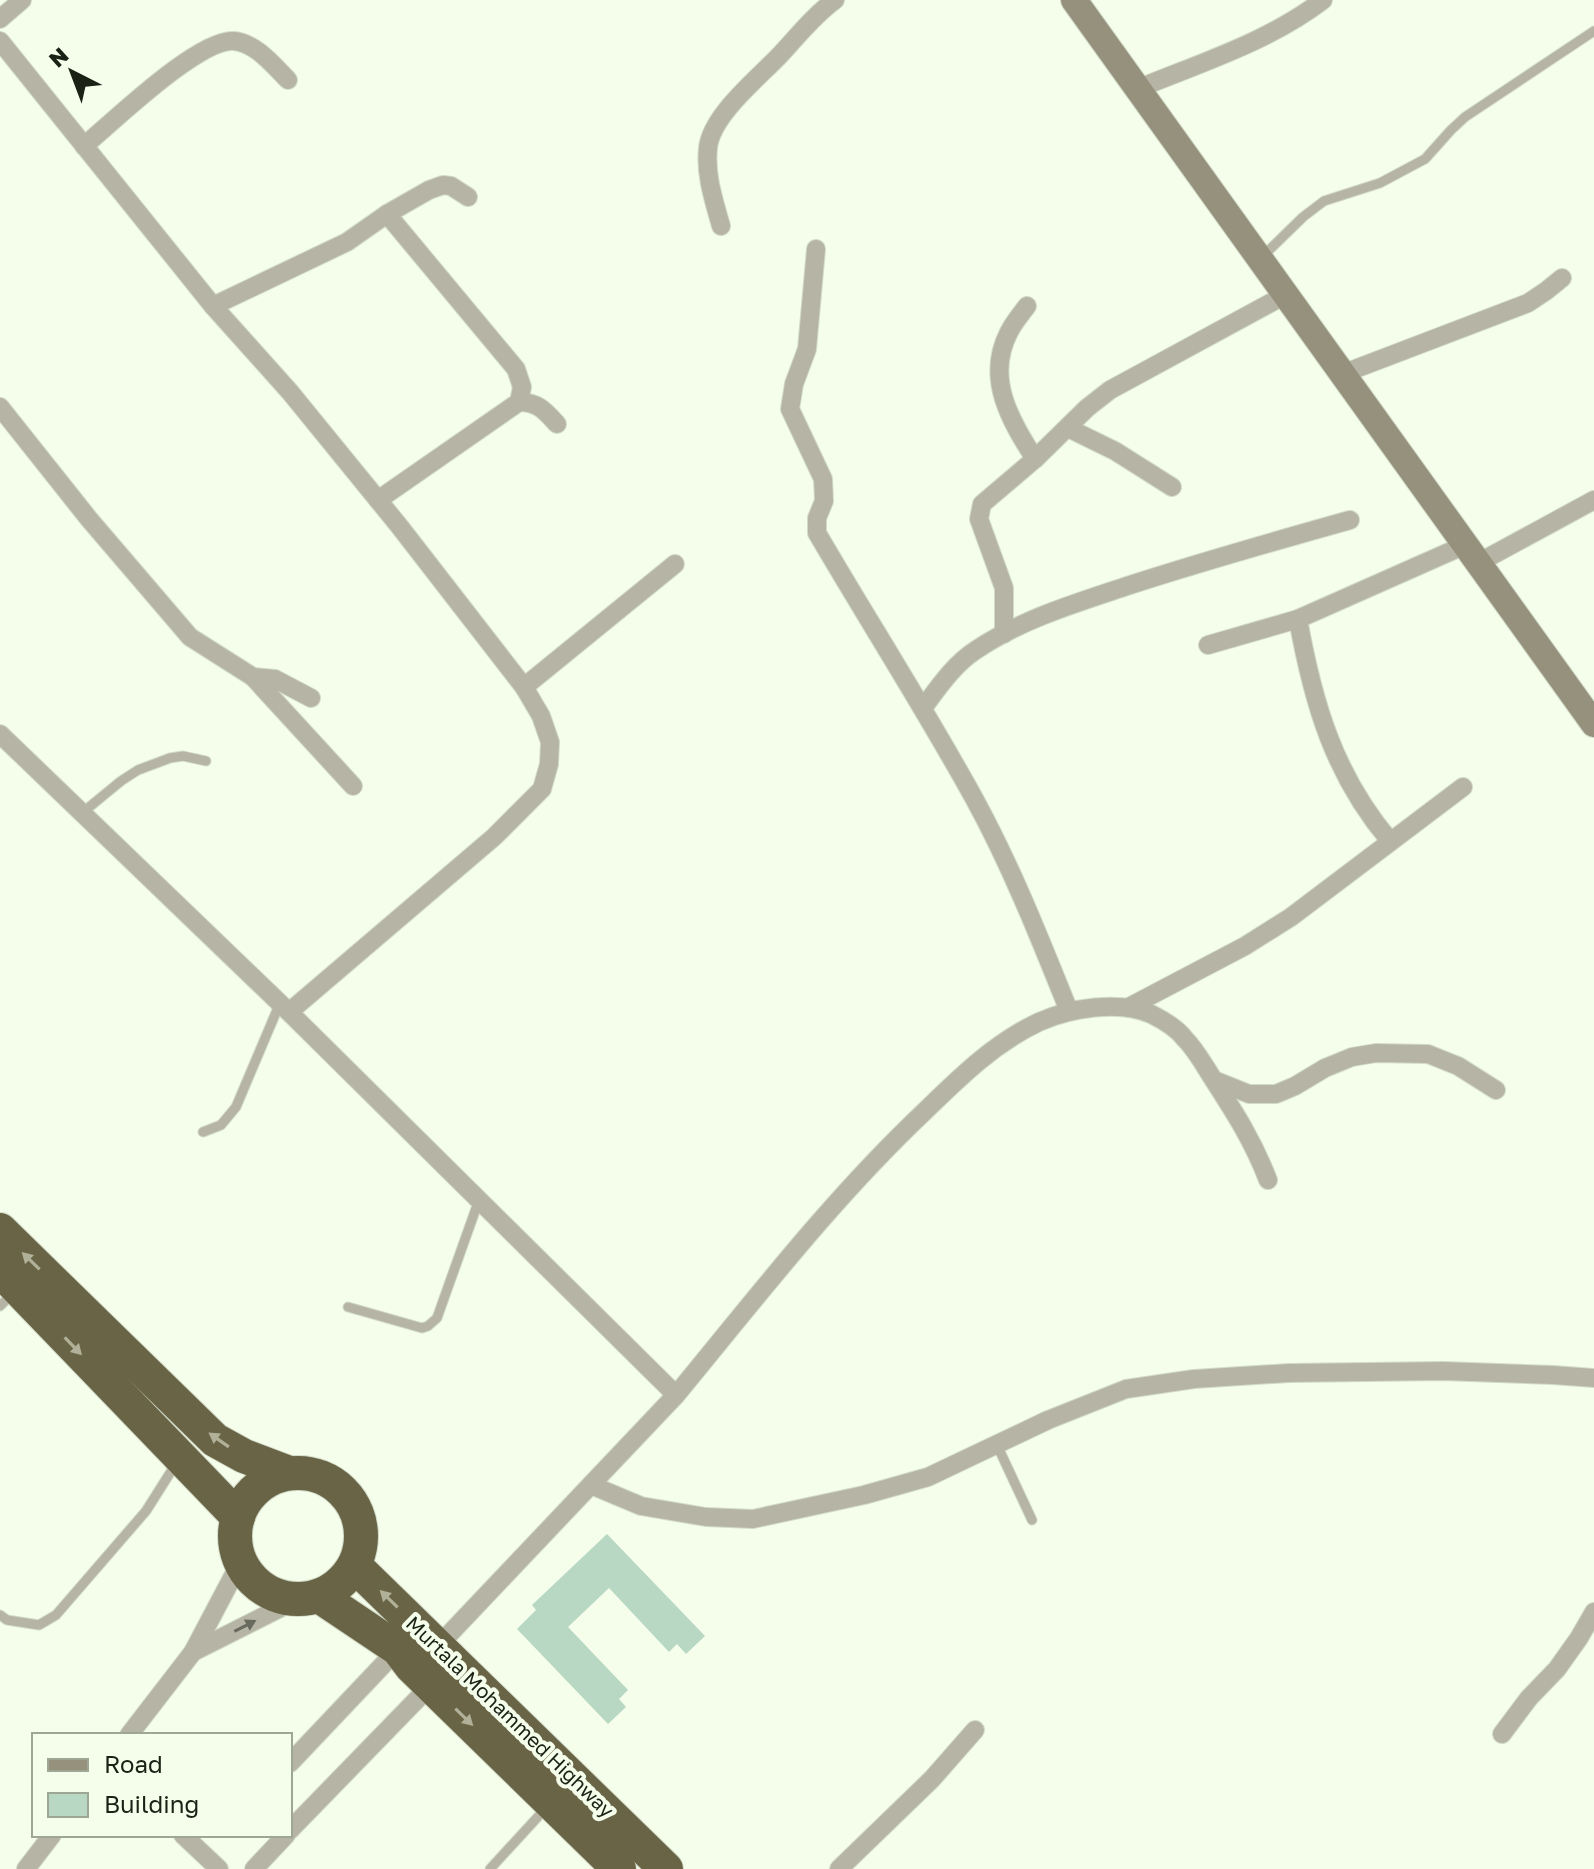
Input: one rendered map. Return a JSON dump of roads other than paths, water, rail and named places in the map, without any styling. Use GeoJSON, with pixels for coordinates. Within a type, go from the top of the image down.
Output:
{"type":"FeatureCollection","features":[{"type":"Feature","properties":{"kind":"highway"},"geometry":{"type":"LineString","coordinates":[[0,1230],[215,1440],[244,1456],[289,1473]]}},
{"type":"Feature","properties":{"kind":"highway"},"geometry":{"type":"LineString","coordinates":[[6,1288],[238,1517]]}},
{"type":"Feature","properties":{"kind":"highway"},"geometry":{"type":"LineString","coordinates":[[289,1473],[312,1473],[334,1482],[351,1499],[361,1520],[362,1543],[355,1566],[340,1584],[308,1598],[273,1595],[254,1582],[240,1563],[235,1540],[238,1517],[249,1496],[267,1481],[289,1473]]}},
{"type":"Feature","properties":{"kind":"highway","name":"Murtala Mohammed Highway"},"geometry":{"type":"LineString","coordinates":[[355,1566],[666,1869]]}},
{"type":"Feature","properties":{"kind":"highway","name":"Murtala Mohammed Highway"},"geometry":{"type":"LineString","coordinates":[[308,1598],[398,1649],[411,1666],[619,1869]]}},
{"type":"Feature","properties":{"kind":"main road"},"geometry":{"type":"LineString","coordinates":[[1074,0],[1594,724]]}},
{"type":"Feature","properties":{"kind":"street"},"geometry":{"type":"LineString","coordinates":[[0,19],[22,0]]}},
{"type":"Feature","properties":{"kind":"street"},"geometry":{"type":"LineString","coordinates":[[721,226],[707,169],[708,144],[719,121],[737,97],[835,0]]}},
{"type":"Feature","properties":{"kind":"street"},"geometry":{"type":"LineString","coordinates":[[1137,89],[1268,34],[1323,0]]}},
{"type":"Feature","properties":{"kind":"street"},"geometry":{"type":"LineString","coordinates":[[84,146],[170,73],[215,45],[231,40],[244,43],[262,55],[288,80]]}},
{"type":"Feature","properties":{"kind":"street"},"geometry":{"type":"LineString","coordinates":[[0,41],[213,306],[290,392],[378,500],[524,687],[541,716],[550,742],[549,764],[542,789],[494,837],[284,1007]]}},
{"type":"Feature","properties":{"kind":"street"},"geometry":{"type":"LineString","coordinates":[[213,306],[347,242],[429,190],[443,185],[451,186],[468,197]]}},
{"type":"Feature","properties":{"kind":"street"},"geometry":{"type":"LineString","coordinates":[[387,214],[516,369],[522,387],[519,402]]}},
{"type":"Feature","properties":{"kind":"street"},"geometry":{"type":"LineString","coordinates":[[816,249],[807,349],[794,384],[790,409],[823,479],[824,501],[817,518],[817,533],[976,802],[1022,895],[1069,1011]]}},
{"type":"Feature","properties":{"kind":"street"},"geometry":{"type":"LineString","coordinates":[[1342,374],[1528,303],[1562,278]]}},
{"type":"Feature","properties":{"kind":"street"},"geometry":{"type":"LineString","coordinates":[[1004,634],[1004,588],[979,519],[982,504],[1110,390],[1285,295]]}},
{"type":"Feature","properties":{"kind":"street"},"geometry":{"type":"LineString","coordinates":[[1027,306],[1010,329],[1003,346],[999,372],[1009,417],[1035,459]]}},
{"type":"Feature","properties":{"kind":"street"},"geometry":{"type":"LineString","coordinates":[[378,500],[519,402],[541,407],[557,424]]}},
{"type":"Feature","properties":{"kind":"street"},"geometry":{"type":"LineString","coordinates":[[0,407],[89,519],[190,637],[253,677],[353,786]]}},
{"type":"Feature","properties":{"kind":"street"},"geometry":{"type":"LineString","coordinates":[[1068,428],[1115,451],[1172,487]]}},
{"type":"Feature","properties":{"kind":"street"},"geometry":{"type":"LineString","coordinates":[[1208,645],[1298,619],[1471,554],[1594,500]]}},
{"type":"Feature","properties":{"kind":"street"},"geometry":{"type":"LineString","coordinates":[[923,708],[947,677],[973,651],[1042,616],[1201,562],[1350,520]]}},
{"type":"Feature","properties":{"kind":"street"},"geometry":{"type":"LineString","coordinates":[[524,687],[675,564]]}},
{"type":"Feature","properties":{"kind":"street"},"geometry":{"type":"LineString","coordinates":[[1298,619],[1307,670],[1335,755],[1363,805],[1390,841]]}},
{"type":"Feature","properties":{"kind":"street"},"geometry":{"type":"LineString","coordinates":[[253,677],[275,679],[311,698]]}},
{"type":"Feature","properties":{"kind":"street"},"geometry":{"type":"LineString","coordinates":[[0,734],[284,1007],[676,1395]]}},
{"type":"Feature","properties":{"kind":"street"},"geometry":{"type":"LineString","coordinates":[[1129,1007],[1245,946],[1291,917],[1463,787]]}},
{"type":"Feature","properties":{"kind":"street"},"geometry":{"type":"LineString","coordinates":[[438,1646],[676,1395],[803,1242],[892,1142],[970,1067],[1038,1023],[1069,1011],[1129,1007],[1167,1023],[1185,1038],[1214,1080],[1256,1149],[1268,1180]]}},
{"type":"Feature","properties":{"kind":"street"},"geometry":{"type":"LineString","coordinates":[[1214,1080],[1249,1094],[1276,1094],[1352,1057],[1376,1053],[1428,1054],[1458,1066],[1496,1090]]}},
{"type":"Feature","properties":{"kind":"street"},"geometry":{"type":"LineString","coordinates":[[591,1485],[641,1506],[706,1517],[753,1519],[798,1511],[928,1477],[1048,1420],[1126,1389],[1194,1379],[1289,1373],[1443,1371],[1594,1378]]}},
{"type":"Feature","properties":{"kind":"street"},"geometry":{"type":"LineString","coordinates":[[131,1733],[193,1652],[240,1563]]}},
{"type":"Feature","properties":{"kind":"street"},"geometry":{"type":"LineString","coordinates":[[193,1652],[308,1598]]}},
{"type":"Feature","properties":{"kind":"street"},"geometry":{"type":"LineString","coordinates":[[1502,1734],[1529,1698],[1557,1669],[1594,1612]]}},
{"type":"Feature","properties":{"kind":"street"},"geometry":{"type":"LineString","coordinates":[[292,1761],[398,1649]]}},
{"type":"Feature","properties":{"kind":"street"},"geometry":{"type":"LineString","coordinates":[[294,1818],[431,1685]]}},
{"type":"Feature","properties":{"kind":"street"},"geometry":{"type":"LineString","coordinates":[[839,1869],[932,1779],[975,1730]]}},
{"type":"Feature","properties":{"kind":"street"},"geometry":{"type":"LineString","coordinates":[[26,1869],[50,1837]]}},
{"type":"Feature","properties":{"kind":"street"},"geometry":{"type":"LineString","coordinates":[[185,1837],[219,1869]]}},
{"type":"Feature","properties":{"kind":"street"},"geometry":{"type":"LineString","coordinates":[[254,1869],[284,1837]]}},
{"type":"Feature","properties":{"kind":"lane"},"geometry":{"type":"LineString","coordinates":[[1259,259],[1324,201],[1380,183],[1414,166],[1425,159],[1465,117],[1594,31]]}},
{"type":"Feature","properties":{"kind":"lane"},"geometry":{"type":"LineString","coordinates":[[82,813],[138,770],[183,756],[206,761]]}},
{"type":"Feature","properties":{"kind":"lane"},"geometry":{"type":"LineString","coordinates":[[203,1132],[221,1125],[236,1107],[284,1007]]}},
{"type":"Feature","properties":{"kind":"lane"},"geometry":{"type":"LineString","coordinates":[[348,1307],[422,1328],[428,1326],[437,1318],[479,1200]]}},
{"type":"Feature","properties":{"kind":"lane"},"geometry":{"type":"LineString","coordinates":[[997,1445],[1032,1520]]}},
{"type":"Feature","properties":{"kind":"lane"},"geometry":{"type":"LineString","coordinates":[[0,1615],[7,1620],[39,1625],[56,1615],[146,1511],[180,1457]]}},
{"type":"Feature","properties":{"kind":"lane"},"geometry":{"type":"LineString","coordinates":[[490,1869],[551,1803]]}}]}
